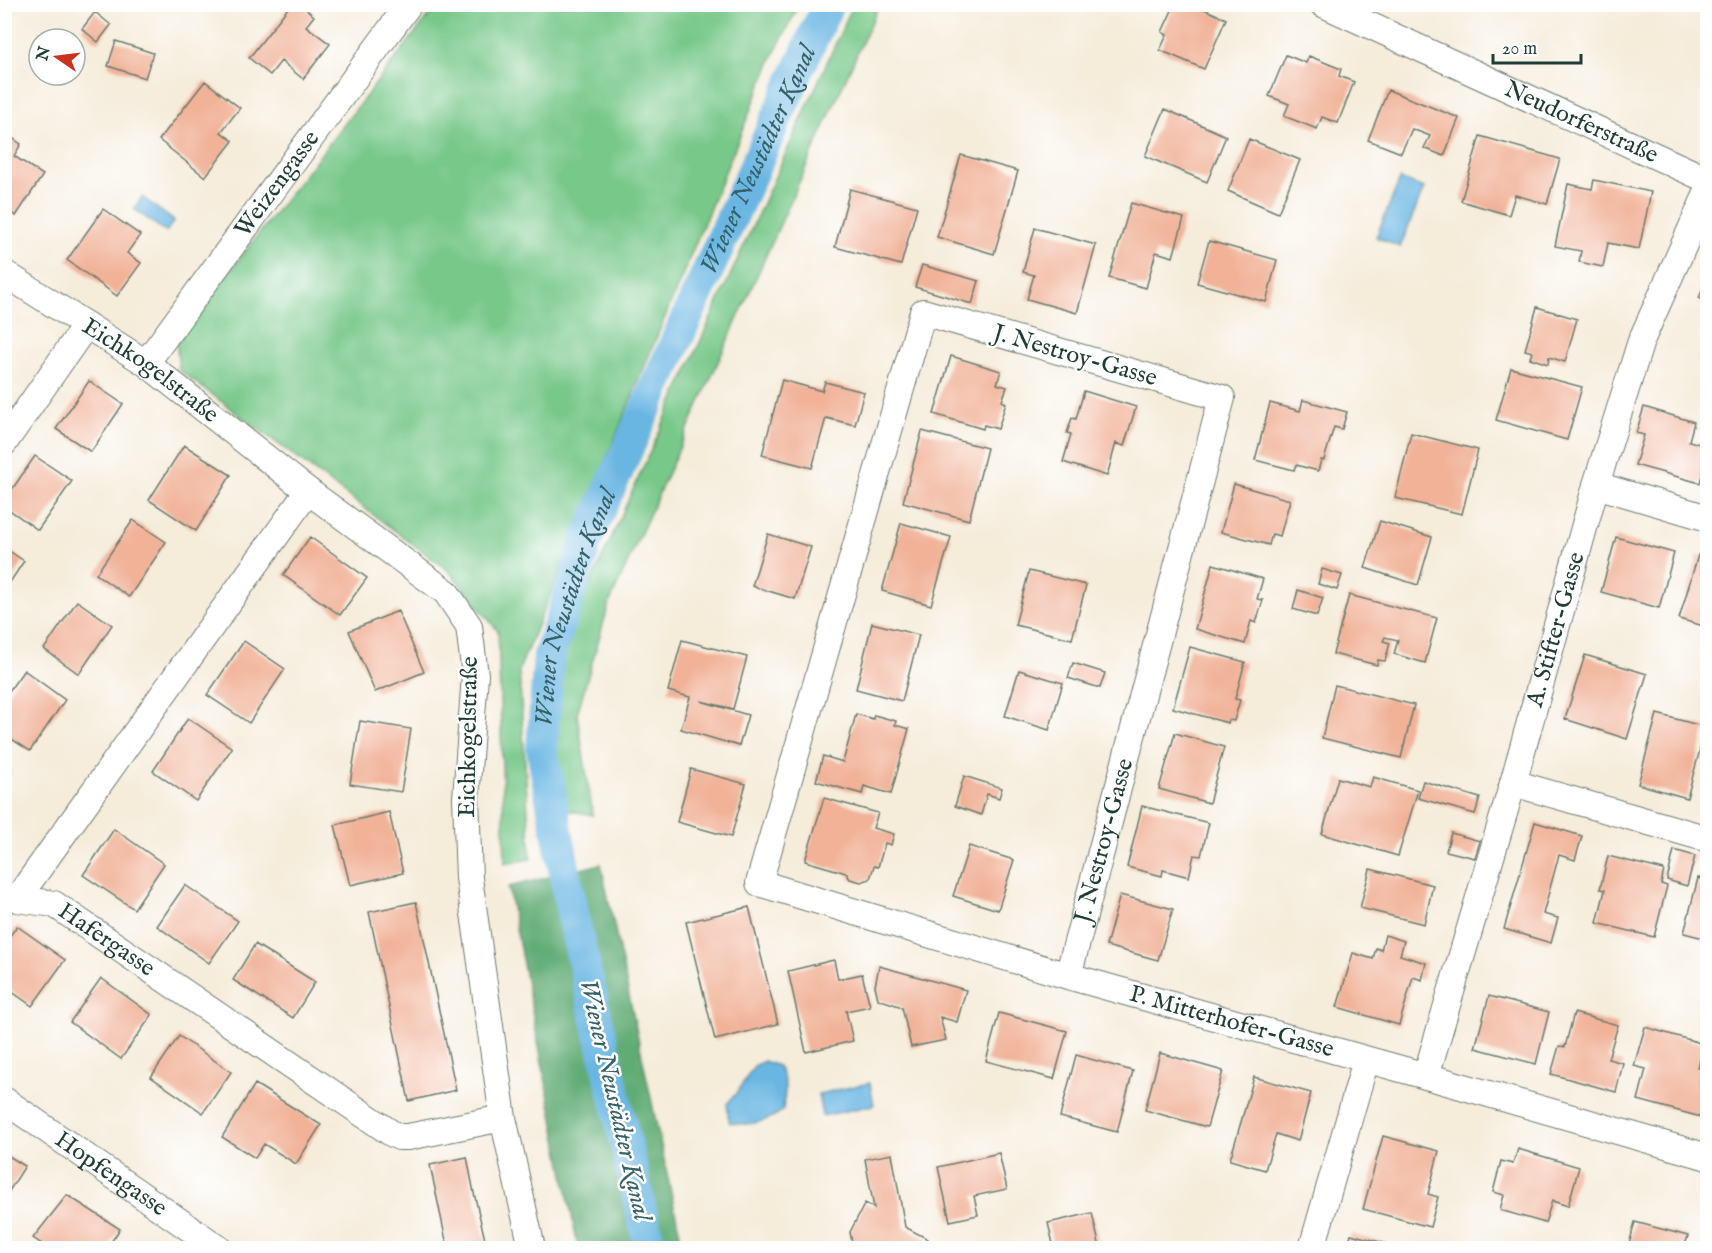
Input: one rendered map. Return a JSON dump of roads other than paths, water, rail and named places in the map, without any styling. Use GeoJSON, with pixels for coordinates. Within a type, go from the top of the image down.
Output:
{"type":"FeatureCollection","features":[{"type":"Feature","properties":{"kind":"street","name":"Weizengasse"},"geometry":{"type":"LineString","coordinates":[[146,363],[409,4]]}},
{"type":"Feature","properties":{"kind":"street","name":"Neudorferstraße"},"geometry":{"type":"LineString","coordinates":[[1323,4],[1707,180]]}},
{"type":"Feature","properties":{"kind":"street","name":"A. Stifter-Gasse"},"geometry":{"type":"LineString","coordinates":[[1426,1076],[1513,783],[1596,485],[1641,341],[1707,191]]}},
{"type":"Feature","properties":{"kind":"street","name":"Eichkogelstraße"},"geometry":{"type":"LineString","coordinates":[[4,273],[146,363],[308,491],[446,592],[470,626],[475,675],[466,798],[469,878],[503,1118],[532,1248]]}},
{"type":"Feature","properties":{"kind":"street","name":"J. Nestroy-Gasse"},"geometry":{"type":"LineString","coordinates":[[759,883],[923,312],[1222,398],[1068,976]]}},
{"type":"Feature","properties":{"kind":"street"},"geometry":{"type":"LineString","coordinates":[[4,443],[86,325]]}},
{"type":"Feature","properties":{"kind":"street"},"geometry":{"type":"LineString","coordinates":[[1596,485],[1707,518]]}},
{"type":"Feature","properties":{"kind":"street","name":"Hafergasse"},"geometry":{"type":"LineString","coordinates":[[308,491],[11,895],[54,904],[399,1137],[503,1118]]}},
{"type":"Feature","properties":{"kind":"street"},"geometry":{"type":"LineString","coordinates":[[1513,783],[1707,839]]}},
{"type":"Feature","properties":{"kind":"street","name":"P. Mitterhofer-Gasse"},"geometry":{"type":"LineString","coordinates":[[759,883],[1068,976],[1707,1157]]}},
{"type":"Feature","properties":{"kind":"street"},"geometry":{"type":"LineString","coordinates":[[1312,1248],[1366,1060]]}},
{"type":"Feature","properties":{"kind":"street","name":"Hopfengasse"},"geometry":{"type":"LineString","coordinates":[[4,1100],[218,1248]]}},
{"type":"Feature","properties":{"kind":"water"},"geometry":{"type":"Polygon","coordinates":[[[1400,179],[1424,188],[1400,247],[1376,237],[1400,179]]]}},
{"type":"Feature","properties":{"kind":"water"},"geometry":{"type":"Polygon","coordinates":[[[142,197],[174,221],[166,232],[134,209],[142,197]]]}},
{"type":"Feature","properties":{"kind":"water"},"geometry":{"type":"Polygon","coordinates":[[[764,1061],[778,1066],[783,1078],[785,1088],[783,1110],[771,1118],[758,1122],[743,1124],[729,1122],[727,1104],[754,1066],[764,1061]]]}},
{"type":"Feature","properties":{"kind":"water"},"geometry":{"type":"Polygon","coordinates":[[[870,1083],[874,1105],[822,1116],[818,1094],[870,1083]]]}},
{"type":"Feature","properties":{"kind":"waterway","name":"Wiener Neustädter Kanal"},"geometry":{"type":"LineString","coordinates":[[650,1248],[572,912],[542,749],[549,656],[588,537],[828,4]]}}]}
